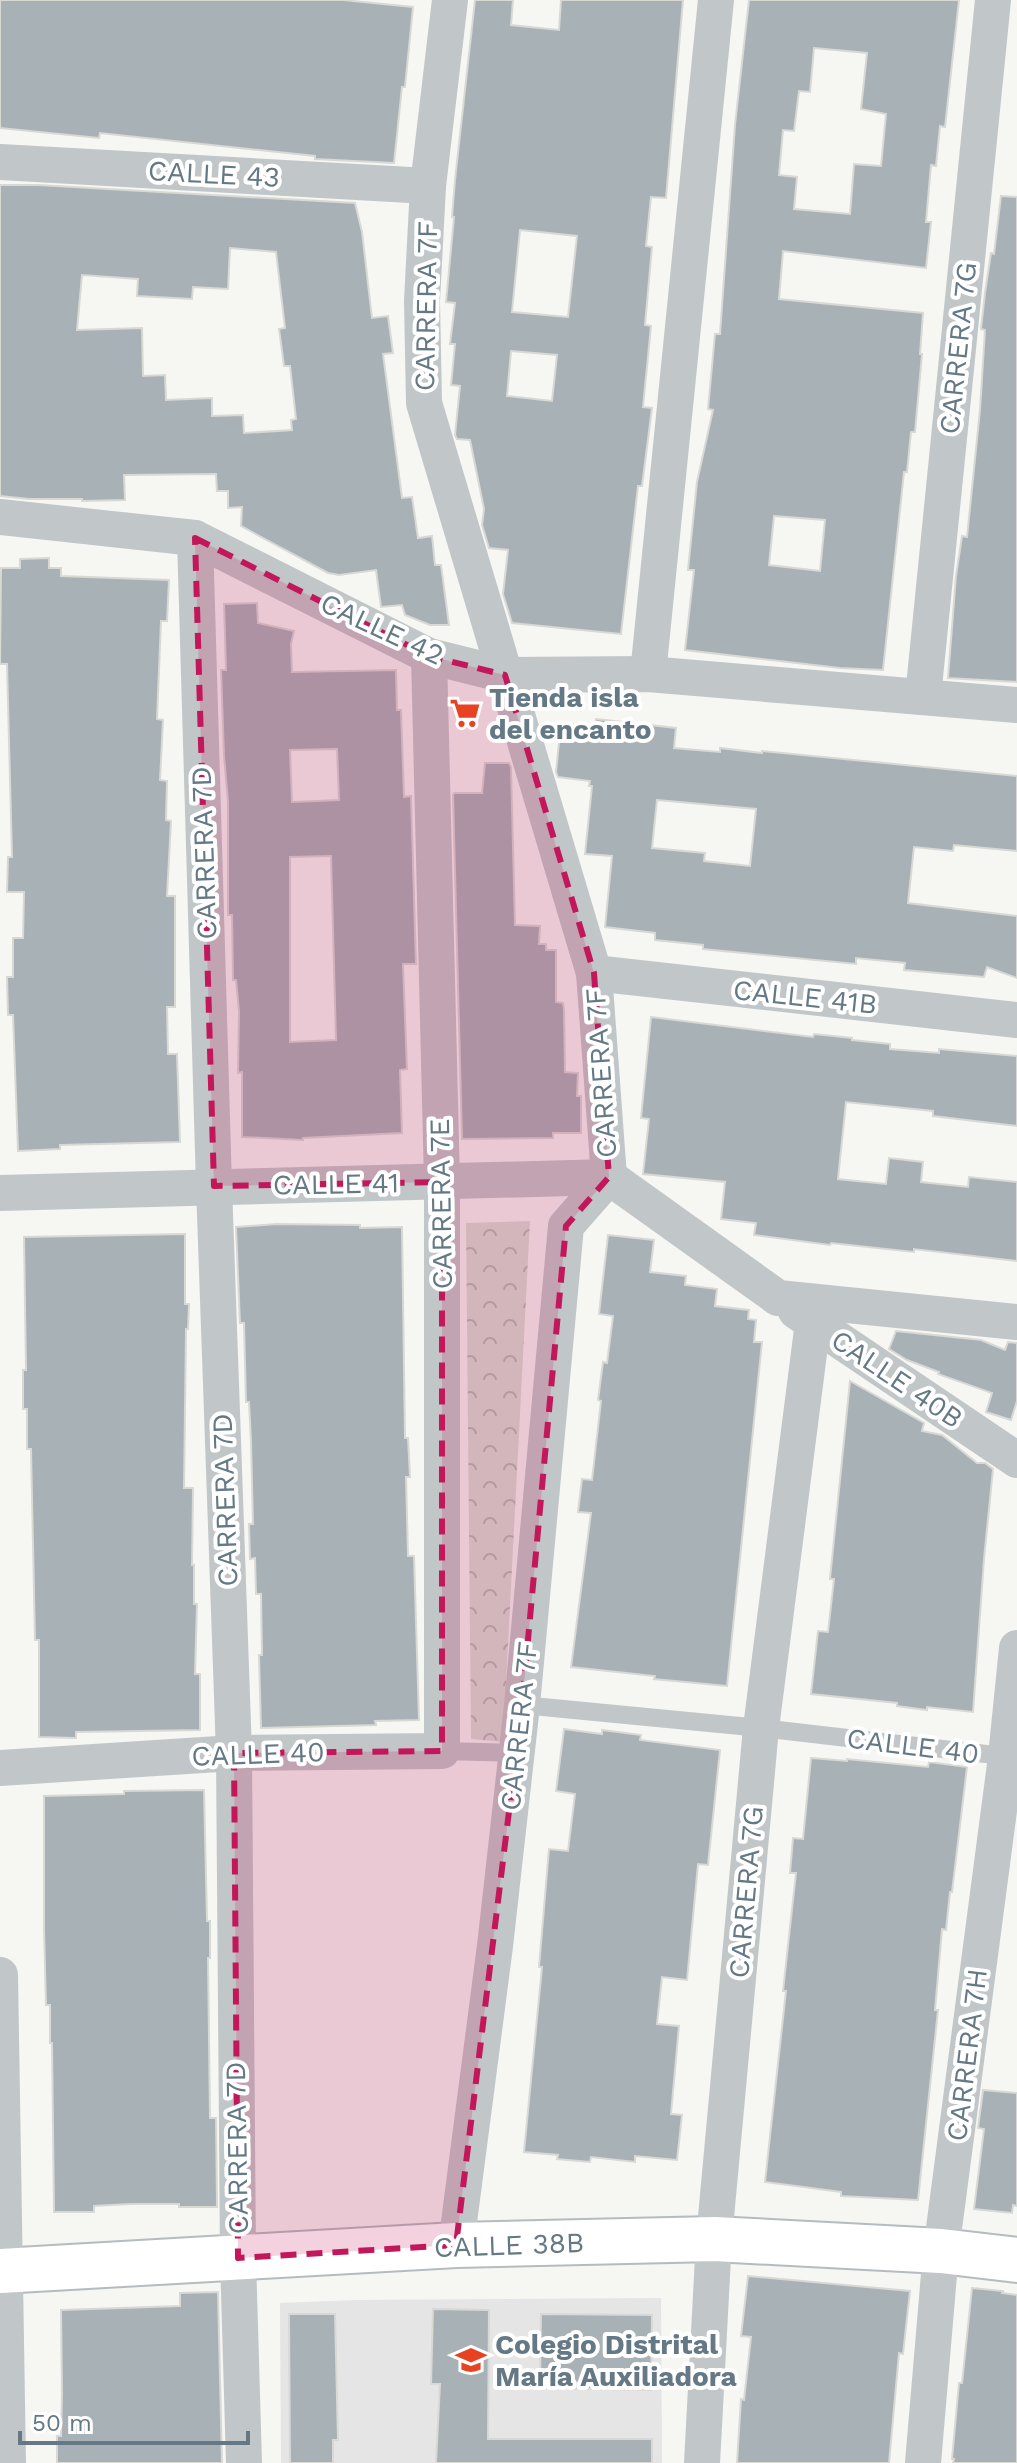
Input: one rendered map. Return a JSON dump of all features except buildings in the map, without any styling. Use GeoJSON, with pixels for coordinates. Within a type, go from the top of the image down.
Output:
{"type":"FeatureCollection","features":[{"type":"Feature","properties":{"kind":"street","name":"CARRERA 7F"},"geometry":{"type":"LineString","coordinates":[[450,0],[428,186],[422,301],[424,403],[594,973],[609,1177],[566,1226],[522,1705],[495,1946],[456,2245]]}},
{"type":"Feature","properties":{"kind":"street"},"geometry":{"type":"LineString","coordinates":[[648,674],[716,0]]}},
{"type":"Feature","properties":{"kind":"street","name":"CARRERA 7G"},"geometry":{"type":"LineString","coordinates":[[923,697],[993,0]]}},
{"type":"Feature","properties":{"kind":"street","name":"CALLE 43"},"geometry":{"type":"LineString","coordinates":[[0,162],[428,186]]}},
{"type":"Feature","properties":{"kind":"street","name":"CALLE 42"},"geometry":{"type":"LineString","coordinates":[[0,517],[195,538],[429,656],[505,675],[648,674],[1017,705]]}},
{"type":"Feature","properties":{"kind":"street","name":"CARRERA 7D"},"geometry":{"type":"LineString","coordinates":[[195,538],[234,1753],[238,2258],[244,2463]]}},
{"type":"Feature","properties":{"kind":"street","name":"CARRERA 7E"},"geometry":{"type":"LineString","coordinates":[[429,656],[442,1182],[442,1751]]}},
{"type":"Feature","properties":{"kind":"street","name":"CALLE 41B"},"geometry":{"type":"LineString","coordinates":[[594,973],[1017,1020]]}},
{"type":"Feature","properties":{"kind":"street"},"geometry":{"type":"LineString","coordinates":[[609,1177],[778,1298],[1017,1322]]}},
{"type":"Feature","properties":{"kind":"street","name":"CALLE 41"},"geometry":{"type":"LineString","coordinates":[[0,1193],[609,1177]]}},
{"type":"Feature","properties":{"kind":"street","name":"CALLE 40B"},"geometry":{"type":"LineString","coordinates":[[778,1298],[1017,1460]]}},
{"type":"Feature","properties":{"kind":"street","name":"CARRERA 7G"},"geometry":{"type":"LineString","coordinates":[[702,2463],[714,2239],[761,1728],[813,1322]]}},
{"type":"Feature","properties":{"kind":"street","name":"CARRERA 7H"},"geometry":{"type":"LineString","coordinates":[[923,2463],[941,2251],[1011,1757],[1017,1648]]}},
{"type":"Feature","properties":{"kind":"street","name":"CALLE 40"},"geometry":{"type":"LineString","coordinates":[[0,1768],[234,1753],[442,1751]]}},
{"type":"Feature","properties":{"kind":"street"},"geometry":{"type":"LineString","coordinates":[[0,1975],[2,2271],[8,2463]]}},
{"type":"Feature","properties":{"kind":"street","name":"CALLE 38B"},"geometry":{"type":"LineString","coordinates":[[2,2271],[456,2245],[714,2239],[941,2251],[1017,2260]]}},
{"type":"Feature","properties":{"kind":"lane","name":"CALLE 40"},"geometry":{"type":"LineString","coordinates":[[522,1705],[761,1728],[1011,1757]]}},
{"type":"Feature","properties":{"kind":"lane","name":"CALLE 40"},"geometry":{"type":"LineString","coordinates":[[442,1751],[516,1753]]}},
{"type":"Feature","properties":{"kind":"highlighted area"},"geometry":{"type":"Polygon","coordinates":[[[195,538],[429,656],[505,675],[594,973],[609,1177],[566,1226],[522,1705],[456,2245],[238,2258],[234,1753],[442,1751],[442,1182],[214,1186],[195,538]]]}},
{"type":"Feature","properties":{"kind":"shaded area","name":"Colegio Distrital María Auxiliadora"},"geometry":{"type":"Polygon","coordinates":[[[661,2298],[662,2463],[281,2463],[280,2303],[661,2298]]]}},
{"type":"Feature","properties":{"kind":"green space"},"geometry":{"type":"Polygon","coordinates":[[[530,1221],[503,1742],[471,1739],[466,1223],[530,1221]]]}},
{"type":"Feature","properties":{"kind":"place","name":"Tienda isla del encanto"},"geometry":{"type":"Point","coordinates":[465,713]}},
{"type":"Feature","properties":{"kind":"place","name":"Colegio Distrital María Auxiliadora"},"geometry":{"type":"Point","coordinates":[471,2360]}}]}
